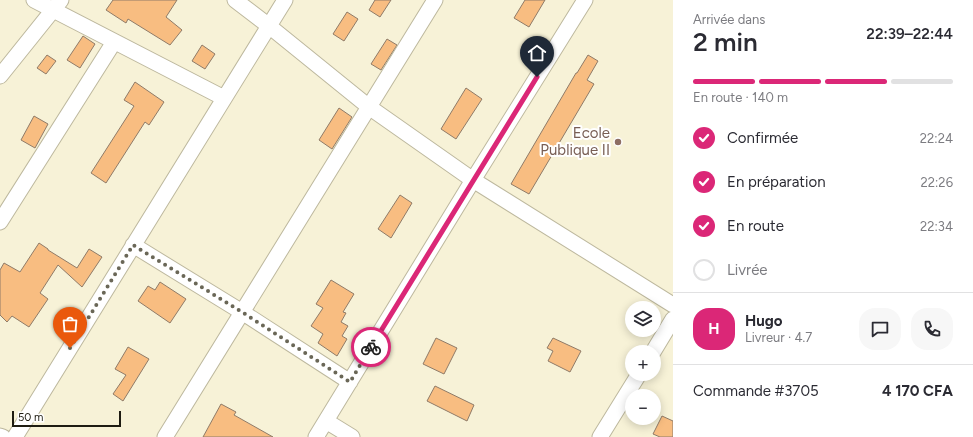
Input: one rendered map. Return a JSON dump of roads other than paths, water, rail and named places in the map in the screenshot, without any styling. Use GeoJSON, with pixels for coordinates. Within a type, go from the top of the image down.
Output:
{"type":"FeatureCollection","features":[{"type":"Feature","properties":{"kind":"street"},"geometry":{"type":"LineString","coordinates":[[34,0],[57,5],[114,42],[224,98]]}},
{"type":"Feature","properties":{"kind":"street"},"geometry":{"type":"LineString","coordinates":[[235,0],[368,107],[473,180],[673,305]]}},
{"type":"Feature","properties":{"kind":"street"},"geometry":{"type":"LineString","coordinates":[[15,437],[285,0]]}},
{"type":"Feature","properties":{"kind":"street"},"geometry":{"type":"LineString","coordinates":[[165,437],[435,0]]}},
{"type":"Feature","properties":{"kind":"street"},"geometry":{"type":"LineString","coordinates":[[316,437],[585,0]]}},
{"type":"Feature","properties":{"kind":"street"},"geometry":{"type":"LineString","coordinates":[[0,76],[57,5]]}},
{"type":"Feature","properties":{"kind":"street"},"geometry":{"type":"LineString","coordinates":[[0,222],[114,42]]}},
{"type":"Feature","properties":{"kind":"street"},"geometry":{"type":"LineString","coordinates":[[133,245],[242,312],[350,382]]}},
{"type":"Feature","properties":{"kind":"street"},"geometry":{"type":"LineString","coordinates":[[657,345],[673,319]]}},
{"type":"Feature","properties":{"kind":"street"},"geometry":{"type":"LineString","coordinates":[[600,437],[635,381]]}},
{"type":"Feature","properties":{"kind":"street"},"geometry":{"type":"LineString","coordinates":[[326,421],[352,437]]}},
{"type":"Feature","properties":{"kind":"place","name":"Ecole Publique II"},"geometry":{"type":"Point","coordinates":[618,142]}}]}
